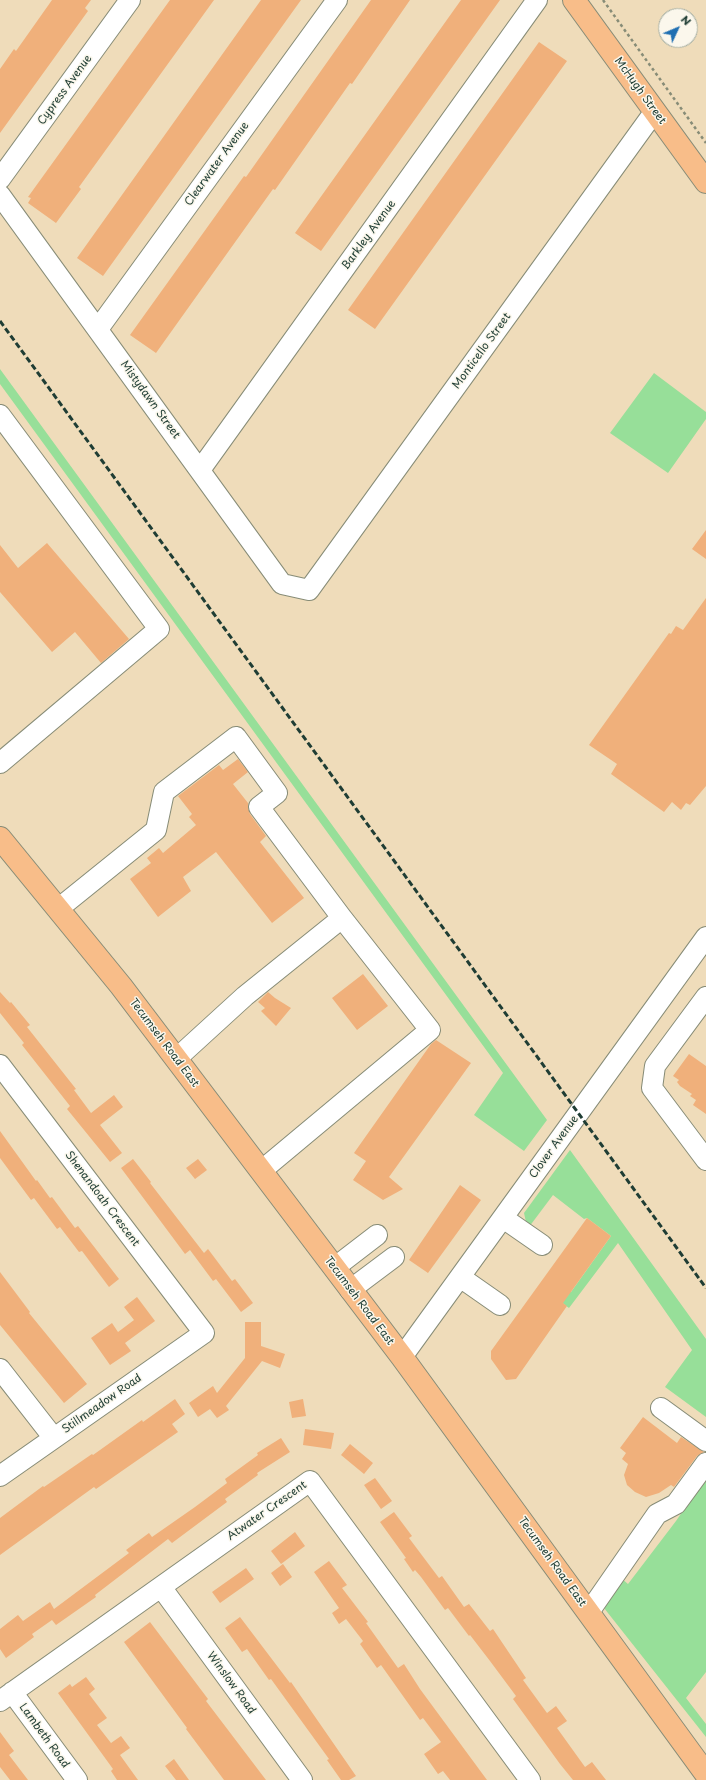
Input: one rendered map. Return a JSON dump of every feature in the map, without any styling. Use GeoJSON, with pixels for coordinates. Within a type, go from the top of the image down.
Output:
{"type":"FeatureCollection","features":[{"type":"Feature","properties":{"kind":"main road","name":"McHugh Street"},"geometry":{"type":"LineString","coordinates":[[574,0],[706,182]]}},
{"type":"Feature","properties":{"kind":"main road","name":"Tecumseh Road East"},"geometry":{"type":"LineString","coordinates":[[0,838],[121,986],[402,1357],[706,1774]]}},
{"type":"Feature","properties":{"kind":"street","name":"Cypress Avenue"},"geometry":{"type":"LineString","coordinates":[[0,179],[130,0]]}},
{"type":"Feature","properties":{"kind":"street","name":"Clearwater Avenue"},"geometry":{"type":"LineString","coordinates":[[98,329],[336,0]]}},
{"type":"Feature","properties":{"kind":"street","name":"Barkley Avenue"},"geometry":{"type":"LineString","coordinates":[[200,470],[537,0]]}},
{"type":"Feature","properties":{"kind":"street","name":"Monticello Street"},"geometry":{"type":"LineString","coordinates":[[309,590],[655,111]]}},
{"type":"Feature","properties":{"kind":"street","name":"Mistydawn Street"},"geometry":{"type":"LineString","coordinates":[[0,195],[282,584],[309,590]]}},
{"type":"Feature","properties":{"kind":"street"},"geometry":{"type":"LineString","coordinates":[[0,762],[159,629],[3,425]]}},
{"type":"Feature","properties":{"kind":"street"},"geometry":{"type":"LineString","coordinates":[[58,909],[156,830],[164,792],[236,737],[277,793],[259,807],[342,918],[430,1030],[261,1172]]}},
{"type":"Feature","properties":{"kind":"street"},"geometry":{"type":"LineString","coordinates":[[176,1059],[245,996],[342,918]]}},
{"type":"Feature","properties":{"kind":"street","name":"Clover Avenue"},"geometry":{"type":"LineString","coordinates":[[402,1357],[706,937]]}},
{"type":"Feature","properties":{"kind":"street"},"geometry":{"type":"LineString","coordinates":[[706,997],[655,1066],[652,1088],[706,1160]]}},
{"type":"Feature","properties":{"kind":"street","name":"Shenandoah Crescent"},"geometry":{"type":"LineString","coordinates":[[0,1065],[204,1333]]}},
{"type":"Feature","properties":{"kind":"street"},"geometry":{"type":"LineString","coordinates":[[503,1218],[542,1245]]}},
{"type":"Feature","properties":{"kind":"street"},"geometry":{"type":"LineString","coordinates":[[334,1268],[377,1235]]}},
{"type":"Feature","properties":{"kind":"street"},"geometry":{"type":"LineString","coordinates":[[350,1290],[394,1258]]}},
{"type":"Feature","properties":{"kind":"street"},"geometry":{"type":"LineString","coordinates":[[460,1277],[500,1305]]}},
{"type":"Feature","properties":{"kind":"street","name":"Stillmeadow Road"},"geometry":{"type":"LineString","coordinates":[[0,1476],[204,1333]]}},
{"type":"Feature","properties":{"kind":"street"},"geometry":{"type":"LineString","coordinates":[[0,1369],[54,1437]]}},
{"type":"Feature","properties":{"kind":"street"},"geometry":{"type":"LineString","coordinates":[[661,1408],[706,1441]]}},
{"type":"Feature","properties":{"kind":"street"},"geometry":{"type":"LineString","coordinates":[[589,1612],[657,1514],[676,1504],[706,1463]]}},
{"type":"Feature","properties":{"kind":"street","name":"Atwater Crescent"},"geometry":{"type":"LineString","coordinates":[[6,1697],[310,1480],[530,1780]]}},
{"type":"Feature","properties":{"kind":"street","name":"Winslow Road"},"geometry":{"type":"LineString","coordinates":[[161,1587],[302,1780]]}},
{"type":"Feature","properties":{"kind":"street","name":"Lambeth Road"},"geometry":{"type":"LineString","coordinates":[[6,1697],[77,1780]]}},
{"type":"Feature","properties":{"kind":"path"},"geometry":{"type":"LineString","coordinates":[[603,0],[706,143]]}},
{"type":"Feature","properties":{"kind":"green space"},"geometry":{"type":"Polygon","coordinates":[[[0,369],[547,1120],[524,1151],[474,1115],[503,1073],[0,384],[0,369]]]}},
{"type":"Feature","properties":{"kind":"green space"},"geometry":{"type":"Polygon","coordinates":[[[654,373],[706,412],[706,419],[668,473],[610,433],[654,373]]]}},
{"type":"Feature","properties":{"kind":"green space"},"geometry":{"type":"Polygon","coordinates":[[[570,1150],[706,1339],[706,1417],[665,1387],[692,1350],[618,1243],[569,1308],[539,1286],[571,1292],[611,1236],[587,1218],[584,1219],[553,1195],[529,1227],[526,1222],[524,1213],[570,1150]]]}},
{"type":"Feature","properties":{"kind":"green space"},"geometry":{"type":"Polygon","coordinates":[[[706,1477],[706,1672],[686,1698],[706,1724],[706,1737],[604,1608],[621,1578],[628,1584],[676,1521],[706,1477]]]}},
{"type":"Feature","properties":{"kind":"building"},"geometry":{"type":"Polygon","coordinates":[[[52,0],[91,0],[85,8],[88,11],[0,133],[0,69],[14,49],[16,51],[52,0]]]}},
{"type":"Feature","properties":{"kind":"building"},"geometry":{"type":"Polygon","coordinates":[[[170,0],[214,0],[79,187],[81,189],[56,223],[28,203],[31,198],[28,197],[170,0]]]}},
{"type":"Feature","properties":{"kind":"building"},"geometry":{"type":"Polygon","coordinates":[[[261,0],[301,0],[103,276],[77,258],[261,0]]]}},
{"type":"Feature","properties":{"kind":"building"},"geometry":{"type":"Polygon","coordinates":[[[371,0],[410,0],[352,84],[350,83],[275,190],[273,189],[156,353],[130,335],[244,176],[246,177],[371,0]]]}},
{"type":"Feature","properties":{"kind":"building"},"geometry":{"type":"Polygon","coordinates":[[[461,0],[500,0],[321,251],[295,233],[461,0]]]}},
{"type":"Feature","properties":{"kind":"building"},"geometry":{"type":"Polygon","coordinates":[[[539,42],[567,61],[375,329],[348,310],[539,42]]]}},
{"type":"Feature","properties":{"kind":"building"},"geometry":{"type":"Polygon","coordinates":[[[706,530],[706,559],[692,549],[706,530]]]}},
{"type":"Feature","properties":{"kind":"building"},"geometry":{"type":"Polygon","coordinates":[[[47,543],[129,639],[101,663],[75,632],[52,652],[0,592],[0,545],[18,568],[47,543]]]}},
{"type":"Feature","properties":{"kind":"building"},"geometry":{"type":"Polygon","coordinates":[[[706,598],[706,786],[690,805],[686,803],[681,810],[672,802],[664,812],[611,774],[617,764],[589,745],[669,633],[671,634],[676,626],[683,630],[706,598]]]}},
{"type":"Feature","properties":{"kind":"building"},"geometry":{"type":"Polygon","coordinates":[[[238,759],[248,772],[233,784],[248,803],[250,814],[266,836],[260,842],[304,898],[272,923],[216,852],[183,877],[191,891],[158,917],[130,879],[151,863],[147,858],[159,848],[163,853],[196,825],[189,817],[192,814],[178,796],[219,765],[223,770],[238,759]]]}},
{"type":"Feature","properties":{"kind":"building"},"geometry":{"type":"Polygon","coordinates":[[[363,974],[388,1006],[357,1030],[332,998],[363,974]]]}},
{"type":"Feature","properties":{"kind":"building"},"geometry":{"type":"Polygon","coordinates":[[[0,992],[10,1003],[11,1002],[30,1025],[27,1027],[76,1089],[74,1090],[91,1113],[114,1095],[123,1107],[100,1125],[122,1153],[110,1162],[67,1109],[70,1106],[22,1045],[24,1043],[0,1013],[0,992]]]}},
{"type":"Feature","properties":{"kind":"building"},"geometry":{"type":"Polygon","coordinates":[[[268,992],[291,1008],[276,1026],[261,1011],[265,1008],[258,1002],[268,992]]]}},
{"type":"Feature","properties":{"kind":"building"},"geometry":{"type":"Polygon","coordinates":[[[436,1040],[471,1063],[389,1177],[403,1189],[383,1200],[353,1180],[366,1161],[354,1153],[431,1044],[436,1040]]]}},
{"type":"Feature","properties":{"kind":"building"},"geometry":{"type":"Polygon","coordinates":[[[689,1054],[706,1066],[706,1114],[693,1105],[696,1100],[690,1096],[692,1094],[680,1086],[677,1082],[679,1080],[673,1076],[689,1054]]]}},
{"type":"Feature","properties":{"kind":"building"},"geometry":{"type":"Polygon","coordinates":[[[0,1131],[36,1181],[37,1180],[50,1198],[52,1197],[75,1228],[78,1226],[119,1279],[109,1287],[82,1251],[79,1252],[60,1227],[57,1229],[34,1198],[31,1200],[0,1158],[0,1131]]]}},
{"type":"Feature","properties":{"kind":"building"},"geometry":{"type":"Polygon","coordinates":[[[133,1159],[204,1253],[208,1249],[232,1281],[235,1279],[253,1303],[241,1312],[216,1279],[213,1281],[190,1250],[185,1254],[121,1168],[133,1159]]]}},
{"type":"Feature","properties":{"kind":"building"},"geometry":{"type":"Polygon","coordinates":[[[198,1159],[207,1170],[195,1179],[186,1168],[198,1159]]]}},
{"type":"Feature","properties":{"kind":"building"},"geometry":{"type":"Polygon","coordinates":[[[460,1185],[481,1200],[428,1273],[409,1260],[460,1185]]]}},
{"type":"Feature","properties":{"kind":"building"},"geometry":{"type":"Polygon","coordinates":[[[587,1218],[611,1236],[563,1303],[567,1306],[516,1379],[506,1380],[491,1359],[491,1351],[587,1218]]]}},
{"type":"Feature","properties":{"kind":"building"},"geometry":{"type":"Polygon","coordinates":[[[0,1272],[30,1312],[29,1313],[87,1384],[64,1403],[0,1325],[0,1272]]]}},
{"type":"Feature","properties":{"kind":"building"},"geometry":{"type":"Polygon","coordinates":[[[137,1297],[155,1321],[125,1343],[131,1351],[110,1365],[91,1338],[112,1323],[118,1332],[134,1320],[124,1307],[137,1297]]]}},
{"type":"Feature","properties":{"kind":"building"},"geometry":{"type":"Polygon","coordinates":[[[245,1322],[261,1322],[261,1346],[285,1354],[280,1368],[262,1361],[226,1406],[229,1410],[217,1418],[210,1409],[198,1417],[189,1403],[213,1386],[217,1393],[245,1358],[245,1322]]]}},
{"type":"Feature","properties":{"kind":"building"},"geometry":{"type":"Polygon","coordinates":[[[175,1399],[185,1414],[172,1424],[178,1432],[96,1489],[94,1487],[0,1555],[0,1518],[43,1486],[44,1487],[92,1454],[93,1455],[142,1420],[143,1422],[175,1399]]]}},
{"type":"Feature","properties":{"kind":"building"},"geometry":{"type":"Polygon","coordinates":[[[303,1399],[306,1416],[292,1418],[289,1402],[303,1399]]]}},
{"type":"Feature","properties":{"kind":"building"},"geometry":{"type":"Polygon","coordinates":[[[643,1417],[677,1443],[681,1437],[704,1452],[697,1456],[674,1487],[671,1485],[659,1493],[646,1497],[635,1492],[627,1485],[624,1475],[628,1464],[622,1459],[626,1453],[620,1448],[643,1417]]]}},
{"type":"Feature","properties":{"kind":"building"},"geometry":{"type":"Polygon","coordinates":[[[305,1429],[334,1433],[331,1449],[303,1445],[305,1429]]]}},
{"type":"Feature","properties":{"kind":"building"},"geometry":{"type":"Polygon","coordinates":[[[281,1438],[290,1452],[257,1473],[258,1475],[225,1499],[227,1502],[172,1543],[168,1539],[95,1595],[96,1597],[56,1625],[52,1620],[32,1634],[34,1637],[6,1658],[0,1649],[0,1629],[18,1615],[23,1621],[50,1602],[54,1609],[129,1553],[126,1550],[149,1533],[152,1537],[195,1507],[227,1483],[225,1479],[258,1455],[257,1453],[281,1438]]]}},
{"type":"Feature","properties":{"kind":"building"},"geometry":{"type":"Polygon","coordinates":[[[350,1444],[373,1463],[364,1474],[341,1455],[350,1444]]]}},
{"type":"Feature","properties":{"kind":"building"},"geometry":{"type":"Polygon","coordinates":[[[375,1478],[392,1501],[381,1509],[364,1485],[375,1478]]]}},
{"type":"Feature","properties":{"kind":"building"},"geometry":{"type":"Polygon","coordinates":[[[394,1512],[412,1536],[409,1538],[439,1578],[442,1576],[464,1607],[469,1604],[490,1631],[493,1629],[526,1678],[523,1680],[547,1713],[556,1706],[567,1721],[557,1728],[585,1767],[592,1762],[606,1780],[573,1780],[560,1764],[513,1699],[516,1696],[490,1661],[448,1608],[445,1610],[421,1577],[415,1570],[413,1572],[404,1559],[406,1558],[380,1522],[394,1512]]]}},
{"type":"Feature","properties":{"kind":"building"},"geometry":{"type":"Polygon","coordinates":[[[295,1532],[305,1546],[281,1564],[271,1551],[295,1532]]]}},
{"type":"Feature","properties":{"kind":"building"},"geometry":{"type":"Polygon","coordinates":[[[329,1561],[347,1585],[342,1588],[368,1622],[366,1623],[398,1668],[404,1664],[420,1689],[487,1780],[450,1780],[443,1771],[438,1774],[424,1754],[441,1742],[423,1718],[420,1720],[381,1665],[377,1668],[360,1644],[363,1641],[346,1619],[339,1624],[332,1613],[339,1608],[314,1572],[329,1561]]]}},
{"type":"Feature","properties":{"kind":"building"},"geometry":{"type":"Polygon","coordinates":[[[283,1564],[292,1577],[280,1586],[271,1573],[283,1564]]]}},
{"type":"Feature","properties":{"kind":"building"},"geometry":{"type":"Polygon","coordinates":[[[246,1568],[254,1579],[220,1603],[212,1592],[246,1568]]]}},
{"type":"Feature","properties":{"kind":"building"},"geometry":{"type":"Polygon","coordinates":[[[240,1617],[290,1683],[291,1682],[356,1776],[349,1780],[341,1780],[327,1760],[329,1759],[271,1679],[269,1680],[247,1649],[242,1652],[225,1628],[240,1617]]]}},
{"type":"Feature","properties":{"kind":"building"},"geometry":{"type":"Polygon","coordinates":[[[150,1622],[208,1699],[206,1701],[266,1780],[224,1780],[186,1729],[187,1728],[124,1642],[150,1622]]]}},
{"type":"Feature","properties":{"kind":"building"},"geometry":{"type":"Polygon","coordinates":[[[86,1677],[95,1689],[89,1694],[107,1718],[97,1725],[111,1743],[121,1736],[130,1748],[120,1755],[138,1780],[117,1780],[111,1771],[113,1769],[58,1693],[70,1684],[72,1687],[86,1677]]]}},
{"type":"Feature","properties":{"kind":"building"},"geometry":{"type":"Polygon","coordinates":[[[0,1732],[14,1751],[9,1755],[28,1780],[10,1780],[0,1767],[0,1732]]]}},
{"type":"Feature","properties":{"kind":"building"},"geometry":{"type":"Polygon","coordinates":[[[174,1759],[189,1780],[176,1780],[165,1766],[174,1759]]]}},
{"type":"Feature","properties":{"kind":"railway"},"geometry":{"type":"LineString","coordinates":[[0,321],[706,1288]]}}]}
